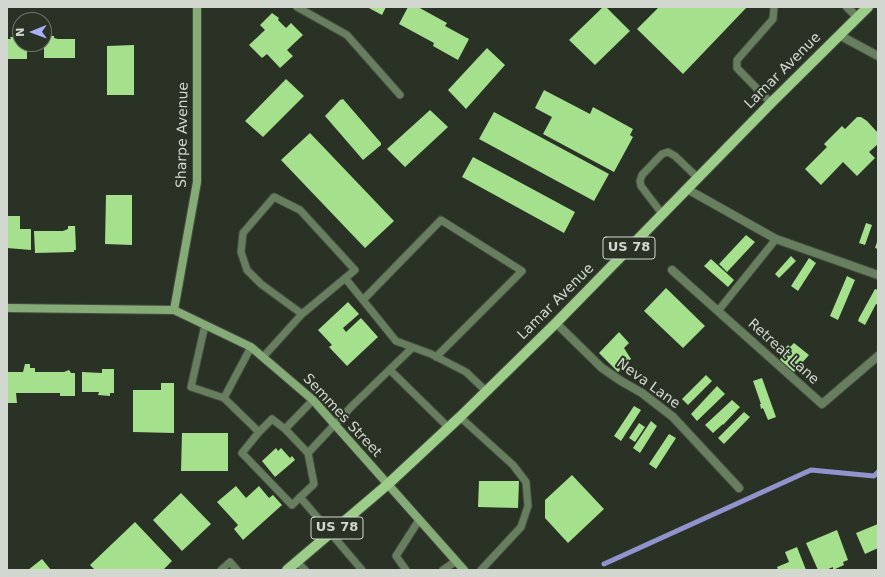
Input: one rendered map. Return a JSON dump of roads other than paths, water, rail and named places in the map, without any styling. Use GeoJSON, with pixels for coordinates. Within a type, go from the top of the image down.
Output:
{"type":"FeatureCollection","features":[{"type":"Feature","properties":{"kind":"main road","name":"Sharpe Avenue"},"geometry":{"type":"LineString","coordinates":[[174,310],[197,182],[197,7]]}},
{"type":"Feature","properties":{"kind":"main road","name":"Lamar Avenue"},"geometry":{"type":"LineString","coordinates":[[287,570],[387,485],[449,428],[556,323],[771,103],[868,7]]}},
{"type":"Feature","properties":{"kind":"main road","name":"Semmes Street"},"geometry":{"type":"LineString","coordinates":[[7,308],[174,310],[251,347],[264,356],[313,400],[336,424],[387,485],[464,570]]}},
{"type":"Feature","properties":{"kind":"street"},"geometry":{"type":"LineString","coordinates":[[847,7],[857,18]]}},
{"type":"Feature","properties":{"kind":"street"},"geometry":{"type":"LineString","coordinates":[[839,35],[878,56]]}},
{"type":"Feature","properties":{"kind":"street"},"geometry":{"type":"LineString","coordinates":[[687,189],[776,239],[878,275]]}},
{"type":"Feature","properties":{"kind":"street","name":"Retreat Lane"},"geometry":{"type":"LineString","coordinates":[[672,270],[822,404],[878,356]]}},
{"type":"Feature","properties":{"kind":"street","name":"Neva Lane"},"geometry":{"type":"LineString","coordinates":[[556,323],[602,368],[642,393],[673,417],[738,488]]}},
{"type":"Feature","properties":{"kind":"lane"},"geometry":{"type":"LineString","coordinates":[[297,7],[347,35],[400,95]]}},
{"type":"Feature","properties":{"kind":"lane"},"geometry":{"type":"LineString","coordinates":[[771,103],[737,68],[737,60],[773,19],[774,7]]}},
{"type":"Feature","properties":{"kind":"lane"},"geometry":{"type":"LineString","coordinates":[[663,215],[641,186],[640,181],[642,175],[662,154],[668,152],[675,156],[698,178]]}},
{"type":"Feature","properties":{"kind":"lane"},"geometry":{"type":"LineString","coordinates":[[264,356],[302,314],[355,270],[300,210],[274,197],[243,233],[241,252],[247,270],[261,284],[302,314]]}},
{"type":"Feature","properties":{"kind":"lane"},"geometry":{"type":"LineString","coordinates":[[363,300],[441,220],[522,271],[436,357]]}},
{"type":"Feature","properties":{"kind":"lane"},"geometry":{"type":"LineString","coordinates":[[718,311],[776,239]]}},
{"type":"Feature","properties":{"kind":"lane"},"geometry":{"type":"LineString","coordinates":[[345,278],[396,341],[436,357],[466,372],[486,391]]}},
{"type":"Feature","properties":{"kind":"lane"},"geometry":{"type":"LineString","coordinates":[[205,325],[191,387],[224,398],[259,432]]}},
{"type":"Feature","properties":{"kind":"lane"},"geometry":{"type":"LineString","coordinates":[[224,398],[251,347]]}},
{"type":"Feature","properties":{"kind":"lane"},"geometry":{"type":"LineString","coordinates":[[308,453],[412,348]]}},
{"type":"Feature","properties":{"kind":"lane"},"geometry":{"type":"LineString","coordinates":[[390,370],[449,428]]}},
{"type":"Feature","properties":{"kind":"lane"},"geometry":{"type":"LineString","coordinates":[[285,428],[313,400]]}},
{"type":"Feature","properties":{"kind":"lane"},"geometry":{"type":"LineString","coordinates":[[460,416],[514,465],[526,482],[528,506],[521,527],[481,570]]}},
{"type":"Feature","properties":{"kind":"lane"},"geometry":{"type":"LineString","coordinates":[[272,419],[285,428],[308,453],[314,484],[292,505],[242,453],[272,419]]}},
{"type":"Feature","properties":{"kind":"lane"},"geometry":{"type":"LineString","coordinates":[[300,498],[362,570]]}},
{"type":"Feature","properties":{"kind":"lane"},"geometry":{"type":"LineString","coordinates":[[406,570],[396,556],[419,520]]}},
{"type":"Feature","properties":{"kind":"lane"},"geometry":{"type":"LineString","coordinates":[[443,570],[456,561]]}},
{"type":"Feature","properties":{"kind":"lane"},"geometry":{"type":"LineString","coordinates":[[221,570],[230,562],[237,570]]}},
{"type":"Feature","properties":{"kind":"lane"},"geometry":{"type":"LineString","coordinates":[[297,562],[305,570]]}},
{"type":"Feature","properties":{"kind":"waterway"},"geometry":{"type":"LineString","coordinates":[[604,564],[811,470],[874,476],[878,472]]}}]}
